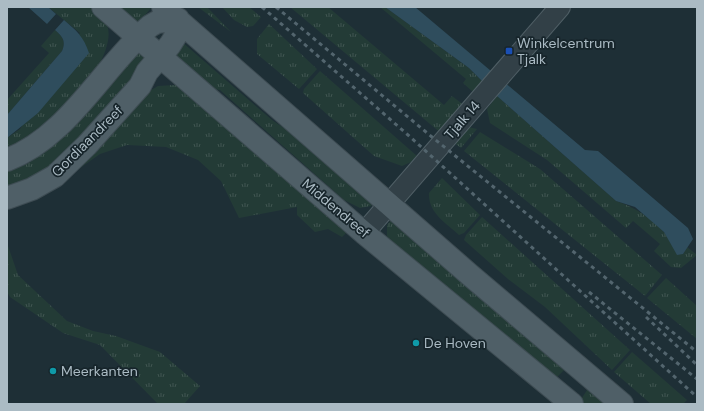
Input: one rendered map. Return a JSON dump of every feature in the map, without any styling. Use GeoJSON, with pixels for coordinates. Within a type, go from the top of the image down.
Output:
{"type":"FeatureCollection","features":[{"type":"Feature","properties":{"kind":"main road","name":"Middendreef"},"geometry":{"type":"LineString","coordinates":[[105,9],[364,233],[572,404]]}},
{"type":"Feature","properties":{"kind":"main road"},"geometry":{"type":"LineString","coordinates":[[105,9],[113,23],[114,40],[111,67]]}},
{"type":"Feature","properties":{"kind":"main road"},"geometry":{"type":"LineString","coordinates":[[7,160],[26,153],[57,128],[138,37],[170,13],[470,275],[622,404]]}},
{"type":"Feature","properties":{"kind":"main road","name":"Gordiaandreef"},"geometry":{"type":"LineString","coordinates":[[7,198],[32,189],[54,176],[87,145],[140,86],[147,72],[175,37],[170,13]]}},
{"type":"Feature","properties":{"kind":"main road"},"geometry":{"type":"LineString","coordinates":[[140,86],[168,78],[191,84]]}},
{"type":"Feature","properties":{"kind":"street","name":"Tjalk 14"},"geometry":{"type":"LineString","coordinates":[[364,233],[560,7]]}},
{"type":"Feature","properties":{"kind":"green space"},"geometry":{"type":"Polygon","coordinates":[[[48,7],[92,7],[105,21],[109,36],[108,42],[100,63],[49,124],[7,154],[7,138],[20,129],[80,33],[48,7]]]}},
{"type":"Feature","properties":{"kind":"green space"},"geometry":{"type":"Polygon","coordinates":[[[110,7],[150,7],[151,8],[134,28],[110,7]]]}},
{"type":"Feature","properties":{"kind":"green space"},"geometry":{"type":"Polygon","coordinates":[[[198,7],[207,7],[231,32],[198,7]]]}},
{"type":"Feature","properties":{"kind":"green space"},"geometry":{"type":"Polygon","coordinates":[[[222,7],[249,7],[261,17],[253,26],[247,27],[234,20],[222,7]]]}},
{"type":"Feature","properties":{"kind":"green space"},"geometry":{"type":"Polygon","coordinates":[[[290,7],[328,7],[444,105],[452,96],[465,106],[442,134],[290,7]]]}},
{"type":"Feature","properties":{"kind":"green space"},"geometry":{"type":"Polygon","coordinates":[[[380,7],[385,7],[469,68],[483,82],[473,92],[463,83],[466,79],[380,7]]]}},
{"type":"Feature","properties":{"kind":"green space"},"geometry":{"type":"Polygon","coordinates":[[[269,24],[317,69],[299,89],[257,54],[257,39],[269,24]]]}},
{"type":"Feature","properties":{"kind":"green space"},"geometry":{"type":"Polygon","coordinates":[[[55,30],[64,42],[62,51],[7,115],[7,100],[49,53],[41,46],[55,30]]]}},
{"type":"Feature","properties":{"kind":"green space"},"geometry":{"type":"Polygon","coordinates":[[[182,42],[272,120],[337,164],[373,204],[371,206],[360,208],[344,200],[220,90],[204,88],[169,57],[182,42]]]}},
{"type":"Feature","properties":{"kind":"green space"},"geometry":{"type":"Polygon","coordinates":[[[138,44],[155,57],[46,173],[7,190],[7,171],[27,164],[45,151],[138,44]]]}},
{"type":"Feature","properties":{"kind":"green space"},"geometry":{"type":"Polygon","coordinates":[[[320,71],[417,156],[411,162],[402,166],[374,156],[303,93],[304,89],[320,71]]]}},
{"type":"Feature","properties":{"kind":"green space"},"geometry":{"type":"Polygon","coordinates":[[[175,85],[193,91],[352,227],[342,237],[328,229],[315,232],[297,215],[297,207],[239,218],[221,181],[198,160],[166,147],[127,145],[100,154],[73,173],[141,96],[158,86],[175,85]]]}},
{"type":"Feature","properties":{"kind":"green space"},"geometry":{"type":"Polygon","coordinates":[[[497,96],[616,201],[635,209],[653,221],[663,231],[672,246],[683,254],[687,247],[697,255],[681,268],[671,267],[654,251],[660,244],[633,221],[626,228],[547,160],[490,123],[487,109],[497,96]]]}},
{"type":"Feature","properties":{"kind":"green space"},"geometry":{"type":"Polygon","coordinates":[[[468,127],[477,129],[461,148],[453,142],[468,127]]]}},
{"type":"Feature","properties":{"kind":"green space"},"geometry":{"type":"Polygon","coordinates":[[[480,132],[540,169],[662,275],[645,296],[464,151],[480,132]]]}},
{"type":"Feature","properties":{"kind":"green space"},"geometry":{"type":"Polygon","coordinates":[[[442,178],[480,215],[464,233],[459,235],[439,217],[431,206],[429,200],[429,193],[442,178]]]}},
{"type":"Feature","properties":{"kind":"green space"},"geometry":{"type":"Polygon","coordinates":[[[395,215],[567,367],[557,377],[395,245],[387,236],[387,225],[395,215]]]}},
{"type":"Feature","properties":{"kind":"green space"},"geometry":{"type":"Polygon","coordinates":[[[482,217],[630,350],[612,370],[545,307],[508,279],[464,240],[466,235],[482,217]]]}},
{"type":"Feature","properties":{"kind":"green space"},"geometry":{"type":"Polygon","coordinates":[[[7,243],[18,275],[67,321],[93,331],[116,336],[160,352],[200,386],[184,404],[158,404],[100,345],[63,333],[10,297],[7,292],[7,243]]]}},
{"type":"Feature","properties":{"kind":"green space"},"geometry":{"type":"Polygon","coordinates":[[[666,278],[697,306],[697,339],[647,298],[666,278]]]}},
{"type":"Feature","properties":{"kind":"green space"},"geometry":{"type":"Polygon","coordinates":[[[632,352],[687,400],[683,404],[651,404],[614,372],[632,352]]]}},
{"type":"Feature","properties":{"kind":"green space"},"geometry":{"type":"Polygon","coordinates":[[[589,387],[610,404],[583,404],[580,401],[589,387]]]}},
{"type":"Feature","properties":{"kind":"water"},"geometry":{"type":"Polygon","coordinates":[[[28,7],[48,7],[56,14],[47,24],[28,7]]]}},
{"type":"Feature","properties":{"kind":"water"},"geometry":{"type":"Polygon","coordinates":[[[385,7],[415,7],[585,150],[598,151],[688,228],[693,239],[683,254],[677,255],[664,232],[635,207],[616,201],[497,96],[469,68],[385,7]]]}},
{"type":"Feature","properties":{"kind":"water"},"geometry":{"type":"Polygon","coordinates":[[[64,20],[79,34],[85,42],[89,53],[38,113],[7,138],[7,115],[62,51],[64,44],[63,39],[55,30],[64,20]]]}},
{"type":"Feature","properties":{"kind":"railway"},"geometry":{"type":"LineString","coordinates":[[262,7],[408,135],[697,397]]}},
{"type":"Feature","properties":{"kind":"railway"},"geometry":{"type":"LineString","coordinates":[[276,7],[432,137],[697,352]]}},
{"type":"Feature","properties":{"kind":"railway"},"geometry":{"type":"LineString","coordinates":[[589,292],[697,379]]}},
{"type":"Feature","properties":{"kind":"railway"},"geometry":{"type":"LineString","coordinates":[[646,317],[697,365]]}},
{"type":"Feature","properties":{"kind":"place","name":"Winkelcentrum Tjalk"},"geometry":{"type":"Point","coordinates":[509,51]}},
{"type":"Feature","properties":{"kind":"place","name":"De Hoven"},"geometry":{"type":"Point","coordinates":[416,343]}},
{"type":"Feature","properties":{"kind":"place","name":"Meerkanten"},"geometry":{"type":"Point","coordinates":[53,371]}}]}
